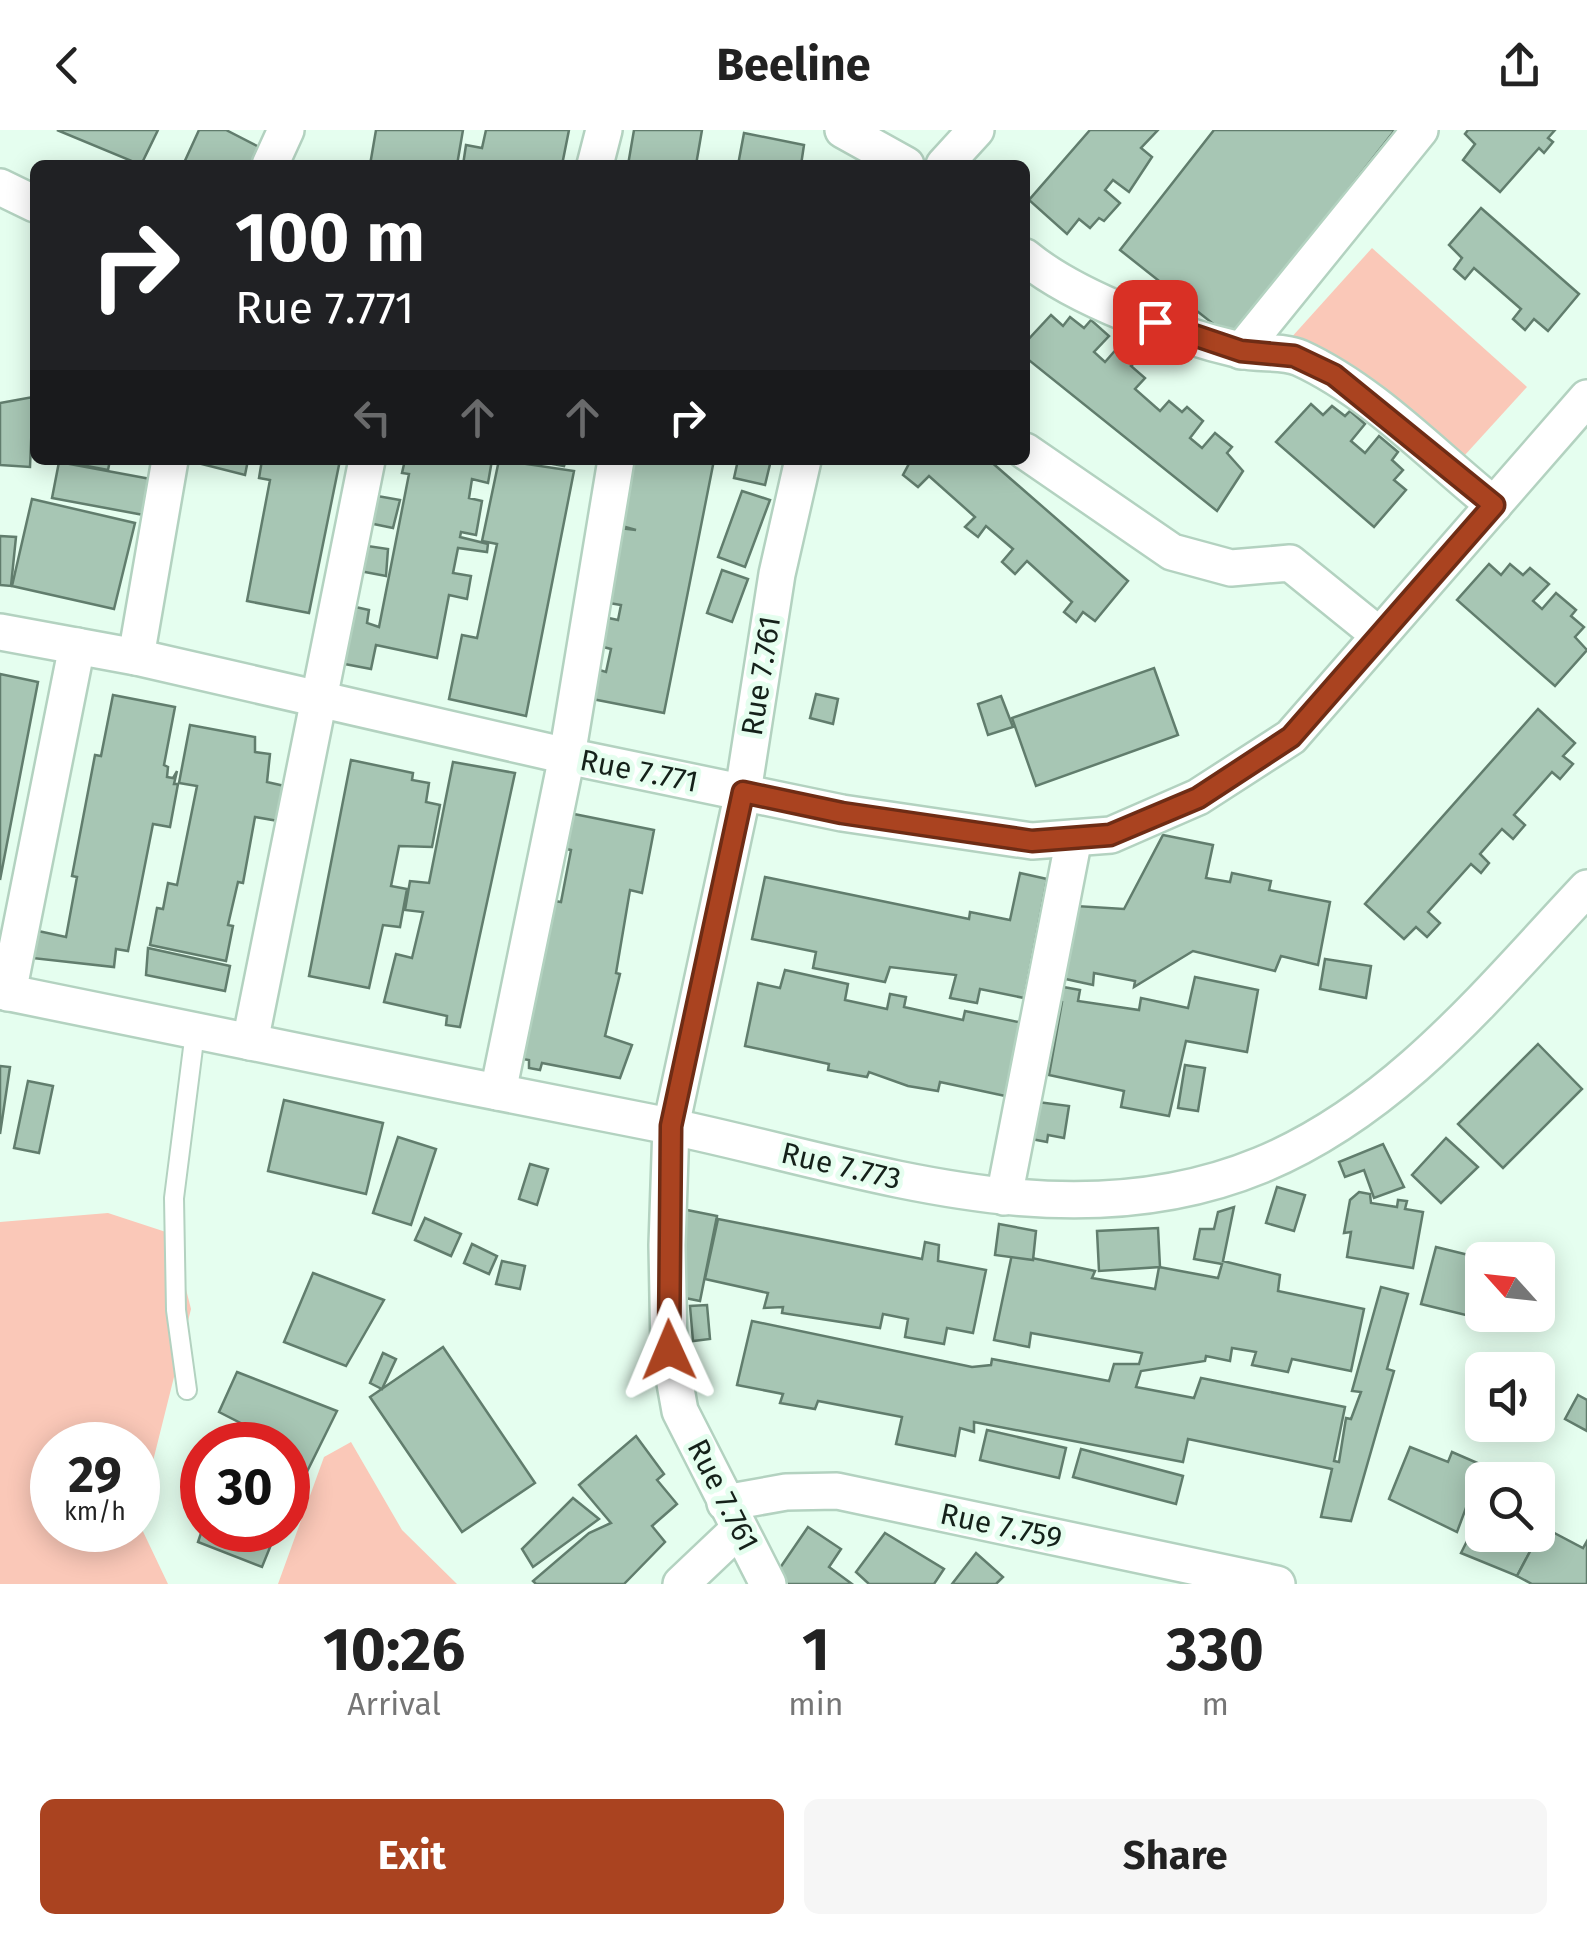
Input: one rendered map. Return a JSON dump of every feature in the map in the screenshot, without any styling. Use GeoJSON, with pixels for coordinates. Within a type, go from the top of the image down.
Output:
{"type":"FeatureCollection","features":[{"type":"Feature","properties":{"kind":"street"},"geometry":{"type":"LineString","coordinates":[[272,160],[286,130]]}},
{"type":"Feature","properties":{"kind":"street"},"geometry":{"type":"LineString","coordinates":[[595,160],[604,130]]}},
{"type":"Feature","properties":{"kind":"street"},"geometry":{"type":"LineString","coordinates":[[842,130],[897,160]]}},
{"type":"Feature","properties":{"kind":"street"},"geometry":{"type":"LineString","coordinates":[[949,160],[976,130]]}},
{"type":"Feature","properties":{"kind":"street"},"geometry":{"type":"LineString","coordinates":[[1241,351],[1420,130]]}},
{"type":"Feature","properties":{"kind":"street"},"geometry":{"type":"LineString","coordinates":[[0,187],[30,202]]}},
{"type":"Feature","properties":{"kind":"street"},"geometry":{"type":"LineString","coordinates":[[1030,260],[1090,297],[1241,351],[1294,356],[1334,375],[1494,505]]}},
{"type":"Feature","properties":{"kind":"street","name":"Rue 7.771"},"geometry":{"type":"LineString","coordinates":[[0,632],[136,657],[566,756],[842,813],[1032,841],[1110,835],[1198,798],[1291,737],[1587,398]]}},
{"type":"Feature","properties":{"kind":"street"},"geometry":{"type":"LineString","coordinates":[[1030,454],[1172,552],[1231,568],[1290,563],[1379,636]]}},
{"type":"Feature","properties":{"kind":"street"},"geometry":{"type":"LineString","coordinates":[[136,657],[169,465]]}},
{"type":"Feature","properties":{"kind":"street"},"geometry":{"type":"LineString","coordinates":[[250,1042],[316,698],[366,465]]}},
{"type":"Feature","properties":{"kind":"street"},"geometry":{"type":"LineString","coordinates":[[498,1092],[566,756],[615,465]]}},
{"type":"Feature","properties":{"kind":"street","name":"Rue 7.761"},"geometry":{"type":"LineString","coordinates":[[768,1584],[680,1411],[669,1350],[671,1126],[743,792],[777,574],[802,465]]}},
{"type":"Feature","properties":{"kind":"street"},"geometry":{"type":"LineString","coordinates":[[4,992],[77,646]]}},
{"type":"Feature","properties":{"kind":"street"},"geometry":{"type":"LineString","coordinates":[[1004,1197],[1074,838]]}},
{"type":"Feature","properties":{"kind":"street","name":"Rue 7.773"},"geometry":{"type":"LineString","coordinates":[[4,992],[671,1126],[960,1193],[1070,1202],[1180,1192],[1263,1164],[1352,1114],[1426,1060],[1587,888]]}},
{"type":"Feature","properties":{"kind":"street","name":"Rue 7.759"},"geometry":{"type":"LineString","coordinates":[[732,1516],[786,1492],[836,1490],[1277,1584]]}},
{"type":"Feature","properties":{"kind":"street"},"geometry":{"type":"LineString","coordinates":[[682,1584],[732,1516]]}},
{"type":"Feature","properties":{"kind":"lane"},"geometry":{"type":"LineString","coordinates":[[187,1390],[176,1310],[174,1198],[194,1032]]}},
{"type":"Feature","properties":{"kind":"shaded area"},"geometry":{"type":"Polygon","coordinates":[[[1372,248],[1527,387],[1444,478],[1290,339],[1372,248]]]}},
{"type":"Feature","properties":{"kind":"shaded area"},"geometry":{"type":"Polygon","coordinates":[[[108,1213],[172,1234],[191,1309],[160,1433],[160,1422],[30,1422],[30,1552],[153,1552],[168,1584],[0,1584],[0,1222],[108,1213]]]}},
{"type":"Feature","properties":{"kind":"shaded area"},"geometry":{"type":"Polygon","coordinates":[[[351,1442],[402,1530],[457,1584],[278,1584],[290,1552],[310,1552],[310,1496],[324,1457],[351,1442]]]}},
{"type":"Feature","properties":{"kind":"building"},"geometry":{"type":"Polygon","coordinates":[[[57,130],[158,130],[143,160],[129,160],[57,130]]]}},
{"type":"Feature","properties":{"kind":"building"},"geometry":{"type":"Polygon","coordinates":[[[199,130],[226,130],[261,148],[256,160],[185,160],[199,130]]]}},
{"type":"Feature","properties":{"kind":"building"},"geometry":{"type":"Polygon","coordinates":[[[376,130],[463,130],[458,160],[371,160],[376,130]]]}},
{"type":"Feature","properties":{"kind":"building"},"geometry":{"type":"Polygon","coordinates":[[[486,130],[569,130],[563,160],[464,160],[466,145],[482,148],[486,130]]]}},
{"type":"Feature","properties":{"kind":"building"},"geometry":{"type":"Polygon","coordinates":[[[634,130],[702,130],[697,160],[629,160],[634,130]]]}},
{"type":"Feature","properties":{"kind":"building"},"geometry":{"type":"Polygon","coordinates":[[[1090,130],[1158,130],[1141,148],[1152,157],[1129,192],[1113,180],[1105,190],[1120,203],[1104,221],[1099,218],[1090,228],[1079,219],[1067,234],[1030,199],[1090,130]]]}},
{"type":"Feature","properties":{"kind":"building"},"geometry":{"type":"Polygon","coordinates":[[[1214,130],[1395,130],[1231,338],[1120,250],[1214,130]]]}},
{"type":"Feature","properties":{"kind":"building"},"geometry":{"type":"Polygon","coordinates":[[[1468,130],[1555,130],[1548,138],[1553,142],[1544,153],[1539,148],[1500,192],[1463,160],[1475,144],[1465,134],[1468,130]]]}},
{"type":"Feature","properties":{"kind":"building"},"geometry":{"type":"Polygon","coordinates":[[[744,133],[804,145],[802,160],[739,160],[744,133]]]}},
{"type":"Feature","properties":{"kind":"building"},"geometry":{"type":"Polygon","coordinates":[[[1481,208],[1579,294],[1548,331],[1534,319],[1525,330],[1513,319],[1521,309],[1474,268],[1465,279],[1454,269],[1462,258],[1449,245],[1481,208]]]}},
{"type":"Feature","properties":{"kind":"building"},"geometry":{"type":"Polygon","coordinates":[[[1051,315],[1063,326],[1070,317],[1084,328],[1091,320],[1109,336],[1094,352],[1105,362],[1120,345],[1137,360],[1131,366],[1145,378],[1135,389],[1160,411],[1169,401],[1182,412],[1187,407],[1203,421],[1190,438],[1202,448],[1215,433],[1232,447],[1227,453],[1243,471],[1217,511],[1030,361],[1030,338],[1051,315]]]}},
{"type":"Feature","properties":{"kind":"building"},"geometry":{"type":"Polygon","coordinates":[[[30,398],[30,467],[0,465],[0,403],[30,398]]]}},
{"type":"Feature","properties":{"kind":"building"},"geometry":{"type":"Polygon","coordinates":[[[1311,404],[1323,415],[1332,406],[1345,416],[1350,411],[1365,424],[1351,441],[1365,453],[1379,436],[1398,452],[1392,460],[1403,470],[1394,480],[1406,490],[1374,527],[1276,442],[1311,404]]]}},
{"type":"Feature","properties":{"kind":"building"},"geometry":{"type":"Polygon","coordinates":[[[58,465],[156,480],[149,516],[52,498],[58,465]]]}},
{"type":"Feature","properties":{"kind":"building"},"geometry":{"type":"Polygon","coordinates":[[[82,465],[109,465],[108,470],[82,465]]]}},
{"type":"Feature","properties":{"kind":"building"},"geometry":{"type":"Polygon","coordinates":[[[206,465],[247,465],[245,475],[206,465]]]}},
{"type":"Feature","properties":{"kind":"building"},"geometry":{"type":"Polygon","coordinates":[[[261,465],[339,465],[309,613],[247,601],[270,480],[259,478],[261,465]]]}},
{"type":"Feature","properties":{"kind":"building"},"geometry":{"type":"Polygon","coordinates":[[[404,465],[491,465],[488,483],[472,479],[469,498],[482,501],[476,535],[461,532],[460,537],[488,544],[487,552],[458,548],[453,573],[471,576],[467,599],[449,595],[437,658],[376,645],[371,669],[334,662],[342,604],[369,610],[367,623],[379,627],[409,474],[402,473],[404,465]]]}},
{"type":"Feature","properties":{"kind":"building"},"geometry":{"type":"Polygon","coordinates":[[[498,465],[574,471],[526,716],[449,699],[462,635],[477,638],[497,544],[482,541],[498,465]]]}},
{"type":"Feature","properties":{"kind":"building"},"geometry":{"type":"Polygon","coordinates":[[[627,465],[713,465],[664,713],[587,698],[593,668],[606,672],[611,649],[587,643],[599,616],[618,620],[621,605],[597,601],[619,528],[636,530],[611,523],[627,465]]]}},
{"type":"Feature","properties":{"kind":"building"},"geometry":{"type":"Polygon","coordinates":[[[737,465],[770,465],[765,485],[734,478],[737,465]]]}},
{"type":"Feature","properties":{"kind":"building"},"geometry":{"type":"Polygon","coordinates":[[[908,465],[995,465],[1128,581],[1095,621],[1083,612],[1076,622],[1064,612],[1072,602],[1027,561],[1015,574],[1002,562],[1013,549],[986,526],[978,537],[965,527],[975,517],[929,476],[918,487],[903,475],[908,465]]]}},
{"type":"Feature","properties":{"kind":"building"},"geometry":{"type":"Polygon","coordinates":[[[742,491],[770,500],[745,567],[718,557],[742,491]]]}},
{"type":"Feature","properties":{"kind":"building"},"geometry":{"type":"Polygon","coordinates":[[[366,494],[400,500],[393,528],[359,521],[366,494]]]}},
{"type":"Feature","properties":{"kind":"building"},"geometry":{"type":"Polygon","coordinates":[[[32,499],[135,523],[114,609],[12,586],[32,499]]]}},
{"type":"Feature","properties":{"kind":"building"},"geometry":{"type":"Polygon","coordinates":[[[0,536],[16,537],[11,586],[0,585],[0,536]]]}},
{"type":"Feature","properties":{"kind":"building"},"geometry":{"type":"Polygon","coordinates":[[[354,544],[388,549],[386,576],[349,569],[354,544]]]}},
{"type":"Feature","properties":{"kind":"building"},"geometry":{"type":"Polygon","coordinates":[[[1489,564],[1501,575],[1510,564],[1523,575],[1530,568],[1549,584],[1533,601],[1542,609],[1556,593],[1576,610],[1571,616],[1584,627],[1575,637],[1587,650],[1555,686],[1457,600],[1489,564]]]}},
{"type":"Feature","properties":{"kind":"building"},"geometry":{"type":"Polygon","coordinates":[[[722,570],[748,579],[732,622],[707,613],[722,570]]]}},
{"type":"Feature","properties":{"kind":"building"},"geometry":{"type":"Polygon","coordinates":[[[1154,668],[1178,735],[1036,786],[1012,718],[1154,668]]]}},
{"type":"Feature","properties":{"kind":"building"},"geometry":{"type":"Polygon","coordinates":[[[0,674],[38,682],[0,880],[0,674]]]}},
{"type":"Feature","properties":{"kind":"building"},"geometry":{"type":"Polygon","coordinates":[[[816,694],[838,699],[833,724],[810,718],[816,694]]]}},
{"type":"Feature","properties":{"kind":"building"},"geometry":{"type":"Polygon","coordinates":[[[113,695],[175,707],[164,765],[168,767],[167,777],[173,778],[177,771],[170,827],[153,824],[128,951],[116,949],[114,967],[23,957],[29,929],[66,937],[77,877],[72,876],[95,755],[101,756],[113,695]]]}},
{"type":"Feature","properties":{"kind":"building"},"geometry":{"type":"Polygon","coordinates":[[[1001,696],[1013,727],[988,735],[978,704],[1001,696]]]}},
{"type":"Feature","properties":{"kind":"building"},"geometry":{"type":"Polygon","coordinates":[[[1538,709],[1575,743],[1563,756],[1573,764],[1560,779],[1552,772],[1514,815],[1525,825],[1513,839],[1502,829],[1480,854],[1489,863],[1481,873],[1471,864],[1428,912],[1440,923],[1427,937],[1416,927],[1404,939],[1365,904],[1538,709]]]}},
{"type":"Feature","properties":{"kind":"building"},"geometry":{"type":"Polygon","coordinates":[[[190,725],[255,737],[255,752],[270,754],[267,782],[289,787],[284,822],[255,817],[243,883],[238,882],[228,925],[233,926],[226,961],[150,945],[157,908],[163,909],[168,883],[177,885],[197,786],[179,783],[190,725]]]}},
{"type":"Feature","properties":{"kind":"building"},"geometry":{"type":"Polygon","coordinates":[[[351,760],[413,773],[412,780],[429,783],[426,802],[440,805],[432,847],[399,846],[391,886],[407,889],[400,927],[383,925],[369,988],[309,976],[351,760]]]}},
{"type":"Feature","properties":{"kind":"building"},"geometry":{"type":"Polygon","coordinates":[[[453,762],[515,773],[460,1027],[446,1025],[447,1016],[384,1002],[396,954],[412,958],[423,912],[405,910],[410,881],[429,883],[453,762]]]}},
{"type":"Feature","properties":{"kind":"building"},"geometry":{"type":"Polygon","coordinates":[[[569,813],[654,830],[642,893],[630,890],[616,973],[620,974],[605,1036],[632,1045],[620,1078],[542,1063],[540,1070],[529,1068],[529,1060],[510,1057],[543,899],[561,902],[571,850],[562,848],[569,813]]]}},
{"type":"Feature","properties":{"kind":"building"},"geometry":{"type":"Polygon","coordinates":[[[1163,835],[1213,845],[1206,878],[1230,882],[1232,873],[1271,881],[1269,890],[1330,902],[1318,965],[1281,956],[1275,971],[1193,951],[1134,987],[1135,981],[1094,973],[1093,985],[1061,978],[1076,906],[1124,909],[1163,835]]]}},
{"type":"Feature","properties":{"kind":"building"},"geometry":{"type":"Polygon","coordinates":[[[1020,873],[1047,879],[1024,998],[980,989],[977,1003],[950,998],[956,975],[890,967],[885,982],[813,968],[816,952],[752,939],[765,877],[969,919],[970,912],[1010,920],[1020,873]]]}},
{"type":"Feature","properties":{"kind":"building"},"geometry":{"type":"Polygon","coordinates":[[[148,948],[230,966],[225,991],[146,975],[148,948]]]}},
{"type":"Feature","properties":{"kind":"building"},"geometry":{"type":"Polygon","coordinates":[[[1325,959],[1371,966],[1366,998],[1320,989],[1325,959]]]}},
{"type":"Feature","properties":{"kind":"building"},"geometry":{"type":"Polygon","coordinates":[[[785,970],[848,984],[845,1000],[887,1009],[890,994],[906,997],[904,1007],[963,1020],[965,1011],[1028,1024],[1010,1097],[940,1082],[938,1091],[908,1086],[869,1072],[867,1077],[828,1070],[829,1064],[745,1046],[758,983],[780,988],[785,970]]]}},
{"type":"Feature","properties":{"kind":"building"},"geometry":{"type":"Polygon","coordinates":[[[1195,977],[1258,990],[1247,1052],[1186,1041],[1169,1116],[1121,1107],[1124,1091],[1049,1075],[1062,1002],[1055,999],[1058,986],[1080,990],[1078,1001],[1139,1010],[1141,998],[1188,1008],[1195,977]]]}},
{"type":"Feature","properties":{"kind":"building"},"geometry":{"type":"Polygon","coordinates":[[[1538,1044],[1582,1089],[1503,1168],[1458,1124],[1538,1044]]]}},
{"type":"Feature","properties":{"kind":"building"},"geometry":{"type":"Polygon","coordinates":[[[1185,1065],[1205,1068],[1198,1111],[1178,1108],[1185,1065]]]}},
{"type":"Feature","properties":{"kind":"building"},"geometry":{"type":"Polygon","coordinates":[[[0,1066],[10,1067],[0,1134],[0,1066]]]}},
{"type":"Feature","properties":{"kind":"building"},"geometry":{"type":"Polygon","coordinates":[[[28,1081],[53,1086],[39,1153],[14,1148],[28,1081]]]}},
{"type":"Feature","properties":{"kind":"building"},"geometry":{"type":"Polygon","coordinates":[[[284,1100],[383,1123],[366,1194],[268,1171],[284,1100]]]}},
{"type":"Feature","properties":{"kind":"building"},"geometry":{"type":"Polygon","coordinates":[[[1030,1101],[1069,1106],[1064,1138],[1048,1135],[1047,1142],[1026,1138],[1030,1101]]]}},
{"type":"Feature","properties":{"kind":"building"},"geometry":{"type":"Polygon","coordinates":[[[398,1137],[436,1149],[411,1225],[373,1213],[398,1137]]]}},
{"type":"Feature","properties":{"kind":"building"},"geometry":{"type":"Polygon","coordinates":[[[1446,1138],[1478,1167],[1441,1203],[1412,1175],[1446,1138]]]}},
{"type":"Feature","properties":{"kind":"building"},"geometry":{"type":"Polygon","coordinates":[[[1383,1144],[1404,1187],[1374,1198],[1364,1170],[1345,1177],[1339,1162],[1383,1144]]]}},
{"type":"Feature","properties":{"kind":"building"},"geometry":{"type":"Polygon","coordinates":[[[530,1164],[548,1169],[537,1205],[519,1199],[530,1164]]]}},
{"type":"Feature","properties":{"kind":"building"},"geometry":{"type":"Polygon","coordinates":[[[1277,1187],[1305,1195],[1294,1231],[1266,1223],[1277,1187]]]}},
{"type":"Feature","properties":{"kind":"building"},"geometry":{"type":"Polygon","coordinates":[[[1359,1192],[1370,1194],[1371,1203],[1397,1207],[1398,1200],[1407,1201],[1405,1209],[1423,1212],[1413,1268],[1347,1257],[1351,1232],[1344,1233],[1350,1200],[1359,1192]]]}},
{"type":"Feature","properties":{"kind":"building"},"geometry":{"type":"Polygon","coordinates":[[[1234,1207],[1223,1261],[1280,1275],[1278,1291],[1364,1309],[1351,1371],[1292,1359],[1288,1372],[1252,1365],[1256,1352],[1232,1348],[1230,1361],[1206,1356],[1205,1361],[1141,1371],[1136,1387],[1194,1398],[1201,1378],[1345,1407],[1334,1461],[1339,1462],[1346,1418],[1351,1419],[1361,1392],[1352,1391],[1381,1287],[1408,1294],[1387,1369],[1394,1371],[1351,1521],[1321,1517],[1332,1469],[1188,1439],[1183,1462],[974,1422],[974,1432],[960,1428],[955,1456],[896,1444],[902,1417],[818,1401],[815,1409],[780,1403],[783,1394],[737,1385],[752,1321],[972,1367],[991,1365],[992,1359],[1109,1381],[1114,1364],[1139,1364],[1142,1353],[1031,1333],[1029,1347],[994,1340],[1012,1254],[1095,1271],[1092,1278],[1155,1289],[1159,1267],[1218,1278],[1222,1264],[1194,1259],[1200,1229],[1214,1229],[1218,1212],[1234,1207]]]}},
{"type":"Feature","properties":{"kind":"building"},"geometry":{"type":"Polygon","coordinates":[[[687,1210],[717,1216],[700,1301],[670,1295],[687,1210]]]}},
{"type":"Feature","properties":{"kind":"building"},"geometry":{"type":"Polygon","coordinates":[[[425,1218],[461,1234],[451,1256],[415,1240],[425,1218]]]}},
{"type":"Feature","properties":{"kind":"building"},"geometry":{"type":"Polygon","coordinates":[[[718,1219],[922,1259],[925,1242],[939,1245],[938,1261],[986,1270],[973,1333],[947,1328],[944,1344],[905,1337],[908,1319],[883,1314],[880,1328],[782,1313],[783,1307],[764,1308],[768,1293],[705,1279],[718,1219]]]}},
{"type":"Feature","properties":{"kind":"building"},"geometry":{"type":"Polygon","coordinates":[[[999,1224],[1036,1231],[1033,1260],[995,1255],[999,1224]]]}},
{"type":"Feature","properties":{"kind":"building"},"geometry":{"type":"Polygon","coordinates":[[[1158,1228],[1160,1267],[1099,1271],[1097,1231],[1158,1228]]]}},
{"type":"Feature","properties":{"kind":"building"},"geometry":{"type":"Polygon","coordinates":[[[472,1244],[497,1256],[489,1274],[464,1263],[472,1244]]]}},
{"type":"Feature","properties":{"kind":"building"},"geometry":{"type":"Polygon","coordinates":[[[1436,1247],[1465,1254],[1465,1315],[1421,1304],[1436,1247]]]}},
{"type":"Feature","properties":{"kind":"building"},"geometry":{"type":"Polygon","coordinates":[[[502,1261],[525,1266],[520,1289],[496,1284],[502,1261]]]}},
{"type":"Feature","properties":{"kind":"building"},"geometry":{"type":"Polygon","coordinates":[[[313,1273],[384,1300],[346,1366],[284,1342],[313,1273]]]}},
{"type":"Feature","properties":{"kind":"building"},"geometry":{"type":"Polygon","coordinates":[[[707,1305],[710,1339],[693,1341],[690,1306],[707,1305]]]}},
{"type":"Feature","properties":{"kind":"building"},"geometry":{"type":"Polygon","coordinates":[[[443,1347],[535,1483],[462,1532],[370,1397],[443,1347]]]}},
{"type":"Feature","properties":{"kind":"building"},"geometry":{"type":"Polygon","coordinates":[[[383,1353],[396,1359],[382,1389],[370,1383],[383,1353]]]}},
{"type":"Feature","properties":{"kind":"building"},"geometry":{"type":"Polygon","coordinates":[[[237,1372],[337,1411],[310,1466],[310,1422],[238,1422],[219,1412],[237,1372]]]}},
{"type":"Feature","properties":{"kind":"building"},"geometry":{"type":"Polygon","coordinates":[[[1578,1395],[1587,1400],[1587,1431],[1565,1419],[1578,1395]]]}},
{"type":"Feature","properties":{"kind":"building"},"geometry":{"type":"Polygon","coordinates":[[[987,1430],[1066,1448],[1059,1478],[980,1460],[987,1430]]]}},
{"type":"Feature","properties":{"kind":"building"},"geometry":{"type":"Polygon","coordinates":[[[636,1436],[664,1474],[657,1480],[677,1504],[652,1526],[665,1542],[624,1584],[536,1584],[533,1581],[589,1533],[611,1523],[579,1485],[636,1436]]]}},
{"type":"Feature","properties":{"kind":"building"},"geometry":{"type":"Polygon","coordinates":[[[1410,1447],[1448,1462],[1452,1452],[1475,1462],[1465,1462],[1465,1511],[1457,1532],[1389,1499],[1410,1447]]]}},
{"type":"Feature","properties":{"kind":"building"},"geometry":{"type":"Polygon","coordinates":[[[1081,1449],[1183,1476],[1176,1504],[1073,1477],[1081,1449]]]}},
{"type":"Feature","properties":{"kind":"building"},"geometry":{"type":"Polygon","coordinates":[[[573,1498],[599,1519],[533,1567],[522,1549],[573,1498]]]}},
{"type":"Feature","properties":{"kind":"building"},"geometry":{"type":"Polygon","coordinates":[[[808,1527],[841,1549],[829,1567],[852,1584],[769,1584],[808,1527]]]}},
{"type":"Feature","properties":{"kind":"building"},"geometry":{"type":"Polygon","coordinates":[[[885,1533],[944,1569],[934,1584],[869,1584],[856,1572],[885,1533]]]}},
{"type":"Feature","properties":{"kind":"building"},"geometry":{"type":"Polygon","coordinates":[[[1555,1533],[1583,1548],[1587,1541],[1587,1584],[1532,1584],[1517,1576],[1530,1552],[1555,1552],[1555,1533]]]}},
{"type":"Feature","properties":{"kind":"building"},"geometry":{"type":"Polygon","coordinates":[[[1465,1545],[1465,1552],[1530,1552],[1517,1576],[1461,1553],[1465,1545]]]}},
{"type":"Feature","properties":{"kind":"building"},"geometry":{"type":"Polygon","coordinates":[[[224,1552],[268,1552],[262,1567],[224,1552]]]}},
{"type":"Feature","properties":{"kind":"building"},"geometry":{"type":"Polygon","coordinates":[[[976,1553],[1003,1577],[996,1584],[952,1584],[976,1553]]]}},
{"type":"Feature","properties":{"kind":"route"},"geometry":{"type":"LineString","coordinates":[[669,1350],[671,1126],[743,792],[842,813],[1032,841],[1110,835],[1198,798],[1291,737],[1494,505],[1334,375],[1294,356],[1241,351],[1155,322]]}}]}
